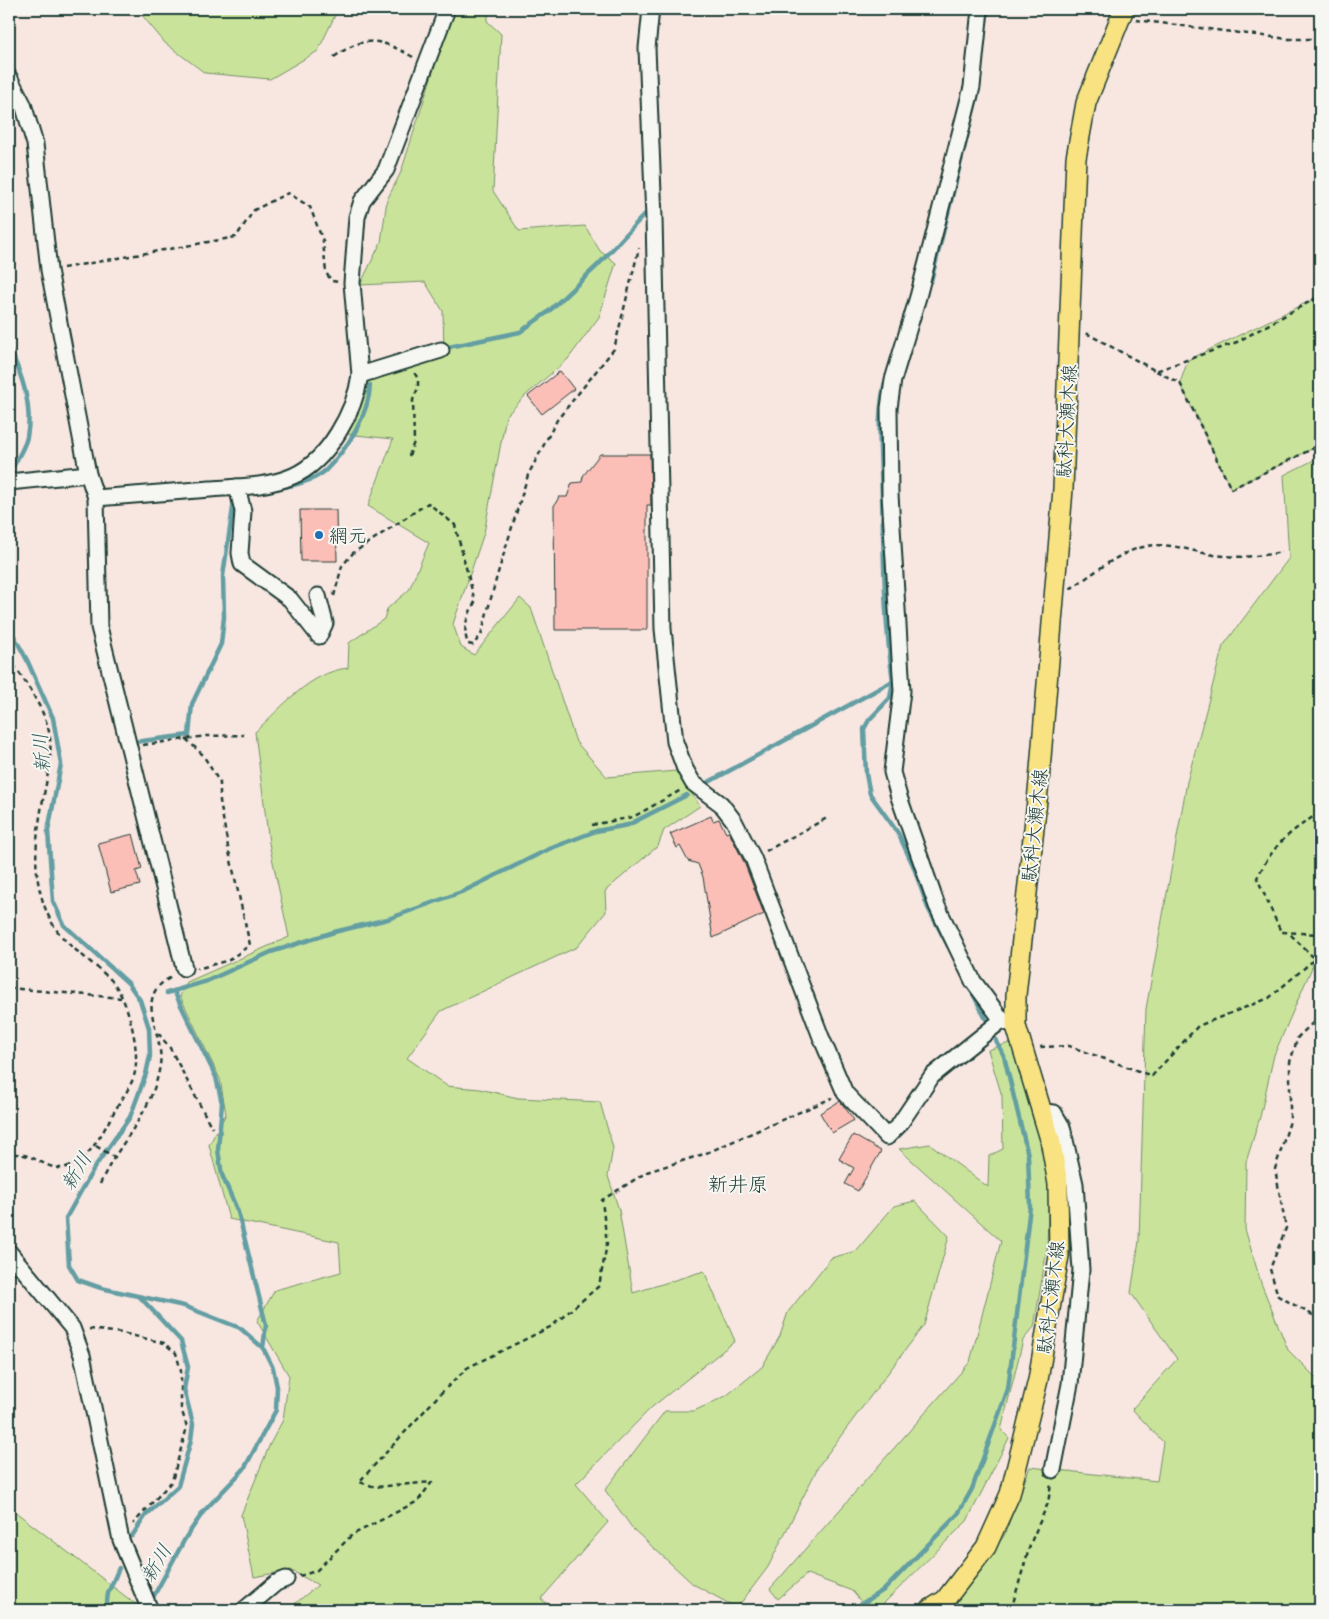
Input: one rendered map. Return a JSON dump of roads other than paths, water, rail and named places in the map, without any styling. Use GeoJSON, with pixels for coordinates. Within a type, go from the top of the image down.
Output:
{"type":"FeatureCollection","features":[{"type":"Feature","properties":{"kind":"main road","name":"駄科大瀬木線"},"geometry":{"type":"LineString","coordinates":[[929,1610],[946,1600],[986,1547],[1010,1494],[1038,1380],[1059,1256],[1058,1184],[1043,1112],[1023,1047],[1009,1023],[1016,995],[1039,782],[1063,489],[1071,325],[1076,158],[1086,103],[1122,14]]}},
{"type":"Feature","properties":{"kind":"street"},"geometry":{"type":"LineString","coordinates":[[96,498],[237,487],[286,478],[318,460],[352,409],[360,375],[352,283],[356,217],[362,200],[386,170],[447,9]]}},
{"type":"Feature","properties":{"kind":"street"},"geometry":{"type":"LineString","coordinates":[[651,9],[647,48],[654,218],[663,629],[675,742],[684,769],[693,783],[721,804],[754,858],[821,1037],[845,1093],[887,1137],[899,1125],[932,1076],[1009,1023],[974,982],[937,906],[892,772],[902,691],[890,494],[889,408],[893,380],[918,297],[972,87],[980,9]]}},
{"type":"Feature","properties":{"kind":"street"},"geometry":{"type":"LineString","coordinates":[[9,77],[23,104],[34,144],[49,270],[88,474],[96,498],[99,627],[184,968]]}},
{"type":"Feature","properties":{"kind":"street"},"geometry":{"type":"LineString","coordinates":[[360,375],[441,350]]}},
{"type":"Feature","properties":{"kind":"street"},"geometry":{"type":"LineString","coordinates":[[9,482],[88,474]]}},
{"type":"Feature","properties":{"kind":"street"},"geometry":{"type":"LineString","coordinates":[[237,487],[243,511],[240,554],[242,564],[290,598],[315,635],[319,636],[322,634],[325,623],[318,596]]}},
{"type":"Feature","properties":{"kind":"street"},"geometry":{"type":"LineString","coordinates":[[1043,1112],[1054,1112],[1062,1127],[1075,1184],[1081,1270],[1070,1384],[1053,1470]]}},
{"type":"Feature","properties":{"kind":"street"},"geometry":{"type":"LineString","coordinates":[[9,1252],[72,1328],[82,1355],[121,1540],[150,1610]]}},
{"type":"Feature","properties":{"kind":"street"},"geometry":{"type":"LineString","coordinates":[[244,1610],[281,1581]]}},
{"type":"Feature","properties":{"kind":"waterway"},"geometry":{"type":"LineString","coordinates":[[986,22],[987,9]]}},
{"type":"Feature","properties":{"kind":"waterway"},"geometry":{"type":"LineString","coordinates":[[924,284],[931,281],[977,97]]}},
{"type":"Feature","properties":{"kind":"waterway"},"geometry":{"type":"LineString","coordinates":[[444,348],[520,332],[548,312],[598,265],[644,215]]}},
{"type":"Feature","properties":{"kind":"waterway","name":"新川"},"geometry":{"type":"LineString","coordinates":[[9,348],[22,380],[29,414],[26,442],[9,475]]}},
{"type":"Feature","properties":{"kind":"waterway"},"geometry":{"type":"LineString","coordinates":[[887,375],[881,404],[880,435],[886,612],[893,681],[890,698],[869,720],[864,729],[866,774],[870,794],[898,833],[913,865],[928,908],[948,946]]}},
{"type":"Feature","properties":{"kind":"waterway"},"geometry":{"type":"LineString","coordinates":[[279,488],[316,477],[334,462],[356,431],[366,408],[370,385]]}},
{"type":"Feature","properties":{"kind":"waterway"},"geometry":{"type":"LineString","coordinates":[[134,742],[189,735],[192,704],[221,644],[224,617],[223,576],[234,501]]}},
{"type":"Feature","properties":{"kind":"waterway","name":"新川"},"geometry":{"type":"LineString","coordinates":[[9,627],[27,660],[53,718],[61,764],[48,831],[53,901],[64,925],[128,983],[140,1000],[149,1028],[150,1056],[146,1074],[130,1117],[94,1168],[66,1218],[69,1265],[78,1280],[101,1288],[184,1306],[240,1328],[263,1348],[273,1368],[277,1387],[276,1410],[244,1469],[204,1511],[186,1537],[151,1601]]}},
{"type":"Feature","properties":{"kind":"waterway"},"geometry":{"type":"LineString","coordinates":[[707,783],[893,681]]}},
{"type":"Feature","properties":{"kind":"waterway"},"geometry":{"type":"LineString","coordinates":[[167,993],[207,981],[271,952],[334,932],[388,919],[464,891],[549,849],[596,831],[628,825],[687,795]]}},
{"type":"Feature","properties":{"kind":"waterway"},"geometry":{"type":"LineString","coordinates":[[970,988],[989,1025]]}},
{"type":"Feature","properties":{"kind":"waterway"},"geometry":{"type":"LineString","coordinates":[[174,991],[216,1077],[222,1103],[218,1150],[222,1175],[238,1212],[266,1325],[263,1348]]}},
{"type":"Feature","properties":{"kind":"waterway"},"geometry":{"type":"LineString","coordinates":[[852,1610],[885,1589],[958,1514],[972,1489],[1008,1389],[1030,1206],[1028,1155],[1004,1056],[996,1040]]}},
{"type":"Feature","properties":{"kind":"waterway"},"geometry":{"type":"LineString","coordinates":[[132,1536],[146,1515],[178,1486],[191,1440],[193,1424],[184,1389],[188,1367],[181,1341],[140,1297]]}},
{"type":"Feature","properties":{"kind":"waterway"},"geometry":{"type":"LineString","coordinates":[[106,1610],[108,1593],[119,1568]]}},
{"type":"Feature","properties":{"kind":"place","name":"網元"},"geometry":{"type":"Point","coordinates":[319,535]}},
{"type":"Feature","properties":{"kind":"district","name":"新井原"},"geometry":{"type":"Point","coordinates":[738,1184]}}]}
